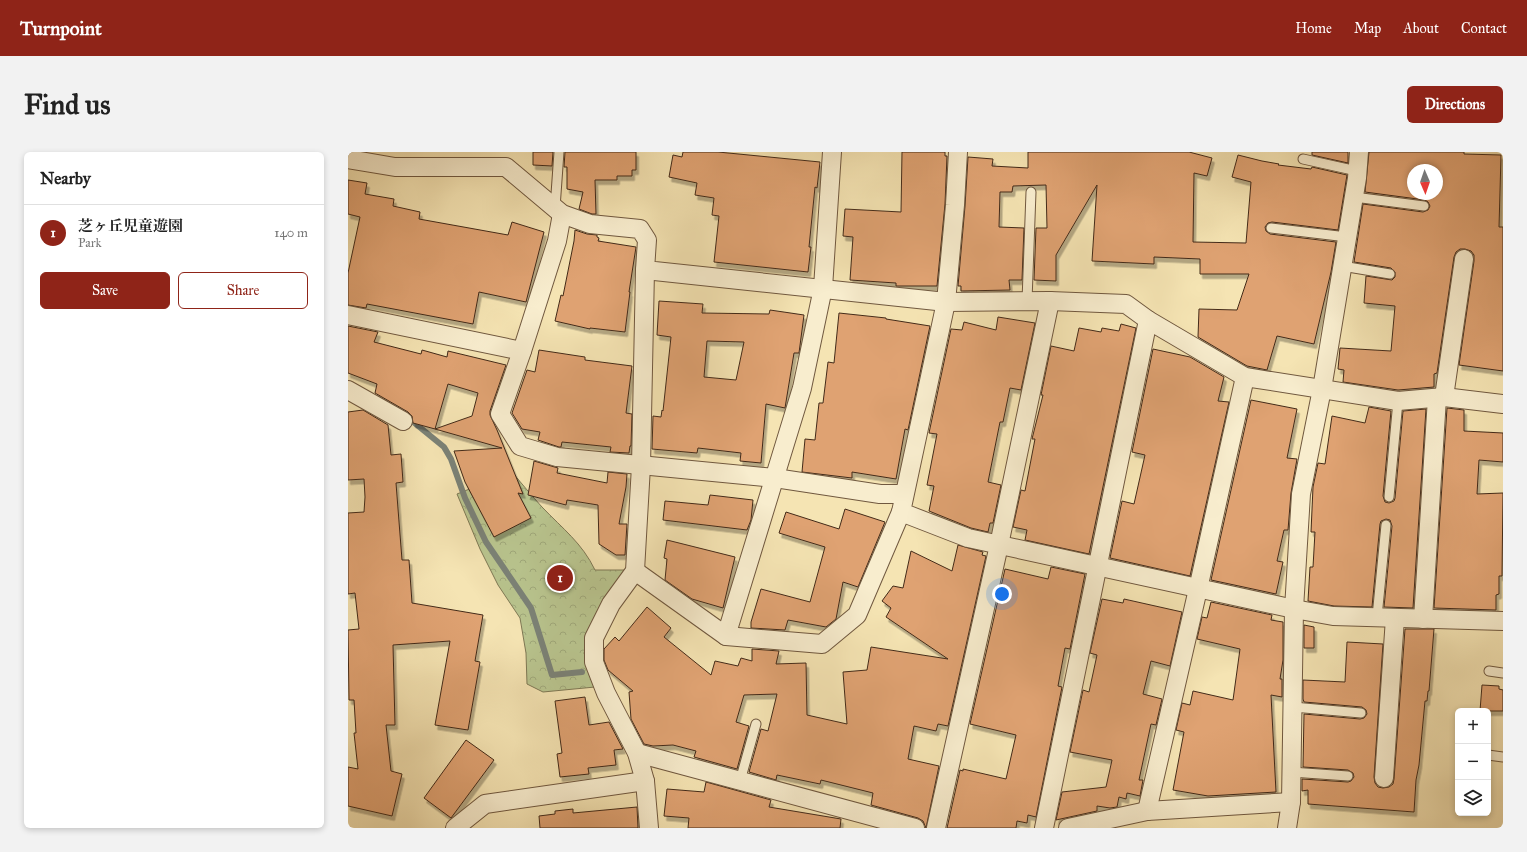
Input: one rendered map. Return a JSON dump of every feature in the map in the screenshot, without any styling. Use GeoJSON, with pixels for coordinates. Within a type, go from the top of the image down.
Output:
{"type":"FeatureCollection","features":[{"type":"Feature","properties":{"kind":"street"},"geometry":{"type":"LineString","coordinates":[[726,636],[802,388],[823,288],[832,152]]}},
{"type":"Feature","properties":{"kind":"street"},"geometry":{"type":"LineString","coordinates":[[635,571],[726,636],[822,644],[857,615],[901,512],[946,302],[955,205],[958,152]]}},
{"type":"Feature","properties":{"kind":"street"},"geometry":{"type":"LineString","coordinates":[[1287,828],[1291,802],[1294,609],[1301,494],[1322,389],[1354,197],[1359,152]]}},
{"type":"Feature","properties":{"kind":"street"},"geometry":{"type":"LineString","coordinates":[[348,159],[395,167],[482,160],[506,167],[558,211],[590,224],[640,228],[647,240],[645,270],[641,466],[635,571],[611,604],[594,638],[594,662],[606,693],[637,753],[645,781],[649,828]]}},
{"type":"Feature","properties":{"kind":"street"},"geometry":{"type":"LineString","coordinates":[[558,211],[557,241],[500,414],[520,446],[557,457],[775,478],[880,494],[904,494]]}},
{"type":"Feature","properties":{"kind":"street"},"geometry":{"type":"LineString","coordinates":[[1423,619],[1441,398],[1464,259]]}},
{"type":"Feature","properties":{"kind":"street"},"geometry":{"type":"LineString","coordinates":[[645,270],[946,302],[1050,300],[1126,304],[1148,320],[1245,377],[1398,401],[1441,398],[1503,404]]}},
{"type":"Feature","properties":{"kind":"street"},"geometry":{"type":"LineString","coordinates":[[936,828],[999,545],[1050,300]]}},
{"type":"Feature","properties":{"kind":"street"},"geometry":{"type":"LineString","coordinates":[[348,315],[522,351]]}},
{"type":"Feature","properties":{"kind":"street"},"geometry":{"type":"LineString","coordinates":[[1044,828],[1148,320]]}},
{"type":"Feature","properties":{"kind":"street"},"geometry":{"type":"LineString","coordinates":[[1147,811],[1245,377]]}},
{"type":"Feature","properties":{"kind":"street"},"geometry":{"type":"LineString","coordinates":[[348,390],[402,421]]}},
{"type":"Feature","properties":{"kind":"street"},"geometry":{"type":"LineString","coordinates":[[901,512],[968,538],[1294,609],[1333,616],[1503,621]]}},
{"type":"Feature","properties":{"kind":"street"},"geometry":{"type":"LineString","coordinates":[[1384,778],[1386,617]]}},
{"type":"Feature","properties":{"kind":"street"},"geometry":{"type":"LineString","coordinates":[[637,753],[915,828]]}},
{"type":"Feature","properties":{"kind":"street"},"geometry":{"type":"LineString","coordinates":[[455,828],[485,804],[645,781]]}},
{"type":"Feature","properties":{"kind":"street"},"geometry":{"type":"LineString","coordinates":[[1068,828],[1091,826],[1147,811],[1291,802]]}},
{"type":"Feature","properties":{"kind":"lane"},"geometry":{"type":"LineString","coordinates":[[558,211],[559,152]]}},
{"type":"Feature","properties":{"kind":"lane"},"geometry":{"type":"LineString","coordinates":[[1303,159],[1357,171]]}},
{"type":"Feature","properties":{"kind":"lane"},"geometry":{"type":"LineString","coordinates":[[1027,301],[1031,192]]}},
{"type":"Feature","properties":{"kind":"lane"},"geometry":{"type":"LineString","coordinates":[[1354,197],[1424,206]]}},
{"type":"Feature","properties":{"kind":"lane"},"geometry":{"type":"LineString","coordinates":[[1271,228],[1347,237]]}},
{"type":"Feature","properties":{"kind":"lane"},"geometry":{"type":"LineString","coordinates":[[1342,266],[1390,274]]}},
{"type":"Feature","properties":{"kind":"lane"},"geometry":{"type":"LineString","coordinates":[[1389,497],[1398,401]]}},
{"type":"Feature","properties":{"kind":"lane"},"geometry":{"type":"LineString","coordinates":[[1386,525],[1386,617]]}},
{"type":"Feature","properties":{"kind":"lane"},"geometry":{"type":"LineString","coordinates":[[1489,671],[1503,673]]}},
{"type":"Feature","properties":{"kind":"lane"},"geometry":{"type":"LineString","coordinates":[[1292,707],[1361,713]]}},
{"type":"Feature","properties":{"kind":"lane"},"geometry":{"type":"LineString","coordinates":[[740,781],[756,724]]}},
{"type":"Feature","properties":{"kind":"lane"},"geometry":{"type":"LineString","coordinates":[[1491,756],[1503,757]]}},
{"type":"Feature","properties":{"kind":"lane"},"geometry":{"type":"LineString","coordinates":[[1291,772],[1348,776]]}},
{"type":"Feature","properties":{"kind":"green space"},"geometry":{"type":"Polygon","coordinates":[[[512,472],[542,507],[578,544],[590,560],[595,570],[631,570],[603,612],[584,653],[595,687],[543,692],[527,684],[526,653],[520,618],[498,585],[480,549],[457,494],[512,472]]]}},
{"type":"Feature","properties":{"kind":"building"},"geometry":{"type":"Polygon","coordinates":[[[533,152],[553,152],[552,166],[533,165],[533,152]]]}},
{"type":"Feature","properties":{"kind":"building"},"geometry":{"type":"Polygon","coordinates":[[[565,152],[636,152],[636,170],[632,170],[632,176],[617,176],[617,180],[595,180],[596,214],[592,214],[579,209],[583,192],[567,189],[567,167],[564,167],[565,152]]]}},
{"type":"Feature","properties":{"kind":"building"},"geometry":{"type":"Polygon","coordinates":[[[683,152],[718,152],[820,162],[817,188],[815,187],[808,272],[714,262],[719,216],[712,215],[714,198],[695,195],[697,183],[669,177],[673,155],[682,157],[683,152]]]}},
{"type":"Feature","properties":{"kind":"building"},"geometry":{"type":"Polygon","coordinates":[[[902,152],[945,152],[945,156],[947,156],[945,204],[937,286],[896,286],[896,283],[850,280],[853,237],[843,236],[845,209],[901,212],[902,152]]]}},
{"type":"Feature","properties":{"kind":"building"},"geometry":{"type":"Polygon","coordinates":[[[1028,152],[1189,152],[1212,158],[1207,176],[1194,173],[1193,242],[1246,243],[1251,182],[1232,177],[1238,155],[1279,164],[1278,165],[1311,169],[1312,167],[1347,175],[1338,230],[1272,222],[1268,223],[1265,227],[1266,231],[1270,234],[1336,242],[1331,272],[1314,344],[1277,336],[1267,370],[1247,366],[1198,337],[1199,309],[1237,310],[1249,274],[1200,274],[1200,259],[1154,257],[1154,264],[1092,261],[1097,185],[1056,255],[1056,281],[1034,280],[1036,228],[1047,228],[1046,185],[1013,186],[1012,192],[1000,192],[999,227],[1024,228],[1022,280],[1009,280],[1010,290],[961,291],[961,286],[958,286],[968,157],[993,159],[992,166],[1028,168],[1028,152]]]}},
{"type":"Feature","properties":{"kind":"building"},"geometry":{"type":"Polygon","coordinates":[[[1312,152],[1348,152],[1348,163],[1312,155],[1312,152]]]}},
{"type":"Feature","properties":{"kind":"building"},"geometry":{"type":"Polygon","coordinates":[[[1369,152],[1464,152],[1464,154],[1501,155],[1499,227],[1503,227],[1503,371],[1459,365],[1474,261],[1474,255],[1471,251],[1460,249],[1456,252],[1454,257],[1437,373],[1434,374],[1434,387],[1398,390],[1343,382],[1344,370],[1338,369],[1340,348],[1391,351],[1395,306],[1364,303],[1366,276],[1392,280],[1395,277],[1395,272],[1391,268],[1354,262],[1363,204],[1423,212],[1428,210],[1430,206],[1425,200],[1443,200],[1443,164],[1407,164],[1407,198],[1365,192],[1369,152]]]}},
{"type":"Feature","properties":{"kind":"building"},"geometry":{"type":"Polygon","coordinates":[[[348,180],[367,183],[365,194],[394,199],[393,206],[420,212],[419,219],[508,235],[512,222],[544,232],[526,302],[479,292],[473,324],[367,304],[366,308],[348,305],[348,273],[360,217],[348,214],[348,180]]]}},
{"type":"Feature","properties":{"kind":"building"},"geometry":{"type":"Polygon","coordinates":[[[575,230],[587,234],[597,235],[599,238],[598,241],[636,247],[625,332],[590,329],[555,321],[561,295],[563,296],[575,230]]]}},
{"type":"Feature","properties":{"kind":"building"},"geometry":{"type":"Polygon","coordinates":[[[659,301],[703,304],[702,313],[769,314],[770,310],[804,315],[799,353],[794,353],[785,408],[766,404],[761,463],[740,461],[741,453],[698,448],[697,453],[652,449],[653,416],[661,417],[662,410],[663,411],[671,337],[657,335],[659,301]],[[707,341],[704,377],[736,380],[744,342],[707,341]]]}},
{"type":"Feature","properties":{"kind":"building"},"geometry":{"type":"Polygon","coordinates":[[[839,313],[886,318],[930,326],[908,430],[905,429],[896,479],[852,472],[852,478],[802,472],[805,439],[815,440],[819,403],[823,403],[828,362],[834,363],[839,313]]]}},
{"type":"Feature","properties":{"kind":"building"},"geometry":{"type":"Polygon","coordinates":[[[998,317],[1035,323],[1021,390],[1010,388],[1003,422],[1000,422],[988,482],[1001,485],[993,523],[990,523],[988,532],[971,528],[929,511],[934,486],[927,485],[937,434],[929,433],[951,329],[962,330],[964,322],[996,330],[998,317]]]}},
{"type":"Feature","properties":{"kind":"building"},"geometry":{"type":"Polygon","coordinates":[[[1121,324],[1136,328],[1089,554],[1025,540],[1027,530],[1013,527],[1021,490],[1025,491],[1035,439],[1032,439],[1043,395],[1041,395],[1051,346],[1074,351],[1079,328],[1101,332],[1102,328],[1119,331],[1121,324]]]}},
{"type":"Feature","properties":{"kind":"building"},"geometry":{"type":"Polygon","coordinates":[[[348,326],[378,332],[374,342],[421,354],[422,350],[447,357],[448,351],[506,365],[490,411],[490,415],[523,494],[518,493],[531,518],[494,537],[465,482],[454,451],[502,448],[413,423],[412,416],[408,412],[375,393],[377,384],[348,373],[348,326]],[[448,384],[435,429],[472,416],[478,393],[448,384]]]}},
{"type":"Feature","properties":{"kind":"building"},"geometry":{"type":"Polygon","coordinates":[[[1153,349],[1190,357],[1224,377],[1218,401],[1229,402],[1190,576],[1110,558],[1122,501],[1134,504],[1145,455],[1132,452],[1153,349]]]}},
{"type":"Feature","properties":{"kind":"building"},"geometry":{"type":"Polygon","coordinates":[[[539,350],[585,357],[585,360],[632,366],[626,413],[632,414],[631,446],[629,453],[610,452],[611,447],[562,442],[561,447],[559,447],[538,440],[540,432],[522,429],[512,413],[527,370],[535,372],[539,350]]]}},
{"type":"Feature","properties":{"kind":"building"},"geometry":{"type":"Polygon","coordinates":[[[1251,400],[1297,409],[1287,458],[1297,459],[1291,493],[1288,530],[1284,530],[1277,561],[1283,562],[1276,594],[1211,580],[1251,400]]]}},
{"type":"Feature","properties":{"kind":"building"},"geometry":{"type":"Polygon","coordinates":[[[1369,407],[1391,411],[1383,496],[1385,502],[1389,503],[1394,501],[1395,498],[1403,411],[1426,409],[1413,608],[1384,607],[1392,526],[1390,520],[1386,519],[1381,521],[1380,524],[1372,607],[1334,606],[1308,601],[1310,567],[1313,567],[1315,532],[1311,532],[1313,487],[1318,463],[1325,464],[1332,416],[1365,423],[1369,407]]]}},
{"type":"Feature","properties":{"kind":"building"},"geometry":{"type":"Polygon","coordinates":[[[1447,408],[1464,410],[1464,431],[1503,433],[1503,462],[1479,460],[1477,494],[1503,493],[1502,576],[1499,576],[1499,594],[1496,595],[1496,610],[1434,608],[1447,408]]]}},
{"type":"Feature","properties":{"kind":"building"},"geometry":{"type":"Polygon","coordinates":[[[363,410],[388,425],[391,455],[401,454],[403,482],[396,483],[402,560],[409,560],[412,603],[483,615],[475,661],[480,662],[468,730],[435,725],[450,641],[393,645],[395,725],[386,725],[391,771],[402,774],[392,816],[348,806],[348,767],[358,769],[354,733],[356,733],[354,700],[349,700],[348,630],[359,629],[355,593],[348,594],[348,513],[364,512],[365,497],[364,479],[348,480],[348,412],[363,410]]]}},
{"type":"Feature","properties":{"kind":"building"},"geometry":{"type":"Polygon","coordinates":[[[534,461],[558,468],[557,473],[607,483],[608,472],[627,474],[619,524],[627,524],[625,555],[616,555],[599,544],[598,505],[567,500],[566,505],[528,495],[534,461]]]}},
{"type":"Feature","properties":{"kind":"building"},"geometry":{"type":"Polygon","coordinates":[[[710,495],[753,500],[751,520],[747,530],[663,520],[665,501],[708,505],[710,495]]]}},
{"type":"Feature","properties":{"kind":"building"},"geometry":{"type":"Polygon","coordinates":[[[845,509],[885,522],[858,587],[843,582],[836,619],[826,627],[788,620],[785,630],[751,628],[751,622],[761,589],[810,602],[825,547],[779,533],[786,512],[839,529],[845,509]]]}},
{"type":"Feature","properties":{"kind":"building"},"geometry":{"type":"Polygon","coordinates":[[[667,540],[735,557],[723,608],[692,599],[665,580],[667,559],[664,558],[667,540]]]}},
{"type":"Feature","properties":{"kind":"building"},"geometry":{"type":"Polygon","coordinates":[[[958,545],[983,552],[982,555],[986,556],[948,726],[938,724],[936,731],[914,726],[908,759],[939,766],[926,828],[923,821],[918,818],[871,805],[873,793],[821,780],[820,784],[777,775],[776,780],[749,772],[761,729],[768,731],[777,694],[744,695],[736,722],[749,726],[737,769],[694,757],[696,751],[673,745],[653,746],[644,744],[631,719],[629,692],[633,691],[608,670],[604,660],[604,649],[615,637],[619,641],[647,607],[671,628],[664,637],[711,675],[715,661],[738,666],[741,658],[752,661],[752,649],[779,651],[776,664],[806,663],[807,715],[847,724],[843,672],[867,670],[871,647],[948,659],[886,617],[891,608],[882,601],[893,586],[903,588],[911,551],[952,571],[958,545]]]}},
{"type":"Feature","properties":{"kind":"building"},"geometry":{"type":"Polygon","coordinates":[[[1051,567],[1085,574],[1070,649],[1065,648],[1058,686],[1062,687],[1036,817],[1028,815],[1027,823],[1017,821],[1016,828],[947,828],[960,770],[963,771],[963,769],[1006,779],[1016,735],[970,724],[1005,569],[1048,579],[1051,567]]]}},
{"type":"Feature","properties":{"kind":"building"},"geometry":{"type":"Polygon","coordinates":[[[1102,599],[1123,603],[1124,599],[1182,612],[1170,666],[1151,661],[1143,694],[1162,699],[1156,725],[1151,724],[1139,780],[1143,780],[1140,796],[1127,793],[1126,799],[1119,797],[1117,807],[1110,808],[1097,806],[1097,811],[1056,820],[1062,792],[1106,787],[1112,760],[1070,752],[1083,690],[1089,692],[1097,655],[1090,653],[1102,599]]]}},
{"type":"Feature","properties":{"kind":"building"},"geometry":{"type":"Polygon","coordinates":[[[1211,602],[1272,615],[1271,620],[1283,622],[1283,660],[1280,679],[1282,679],[1282,697],[1271,695],[1276,792],[1208,796],[1173,790],[1184,732],[1176,730],[1182,703],[1190,705],[1193,691],[1233,700],[1240,649],[1197,639],[1202,617],[1207,618],[1211,602]]]}},
{"type":"Feature","properties":{"kind":"building"},"geometry":{"type":"Polygon","coordinates":[[[1304,625],[1314,627],[1314,648],[1304,648],[1304,625]]]}},
{"type":"Feature","properties":{"kind":"building"},"geometry":{"type":"Polygon","coordinates":[[[1405,629],[1434,629],[1429,691],[1427,701],[1425,701],[1414,812],[1308,804],[1308,790],[1302,791],[1302,779],[1348,782],[1354,777],[1353,773],[1348,770],[1303,767],[1304,714],[1360,719],[1364,718],[1367,714],[1366,710],[1362,707],[1304,702],[1303,699],[1303,680],[1345,682],[1347,642],[1383,644],[1374,777],[1375,783],[1378,787],[1389,787],[1393,784],[1405,629]]]}},
{"type":"Feature","properties":{"kind":"building"},"geometry":{"type":"Polygon","coordinates":[[[1482,685],[1499,686],[1499,689],[1503,690],[1503,711],[1491,711],[1491,708],[1480,708],[1482,685]]]}},
{"type":"Feature","properties":{"kind":"building"},"geometry":{"type":"Polygon","coordinates":[[[585,697],[589,725],[609,722],[623,749],[614,750],[616,765],[588,768],[589,774],[560,777],[557,754],[562,753],[555,701],[585,697]]]}},
{"type":"Feature","properties":{"kind":"building"},"geometry":{"type":"Polygon","coordinates":[[[466,740],[494,760],[451,818],[424,798],[466,740]]]}},
{"type":"Feature","properties":{"kind":"building"},"geometry":{"type":"Polygon","coordinates":[[[706,782],[771,800],[769,807],[841,819],[840,828],[688,828],[689,818],[664,816],[667,789],[704,792],[706,782]]]}},
{"type":"Feature","properties":{"kind":"building"},"geometry":{"type":"Polygon","coordinates":[[[637,807],[638,828],[540,828],[539,816],[555,814],[555,811],[573,809],[573,813],[637,807]]]}},
{"type":"Feature","properties":{"kind":"waterway"},"geometry":{"type":"LineString","coordinates":[[406,416],[444,447],[451,459],[465,498],[486,542],[531,608],[552,675],[582,672]]}},
{"type":"Feature","properties":{"kind":"place","name":"芝ヶ丘児童遊園"},"geometry":{"type":"Point","coordinates":[560,578]}}]}
